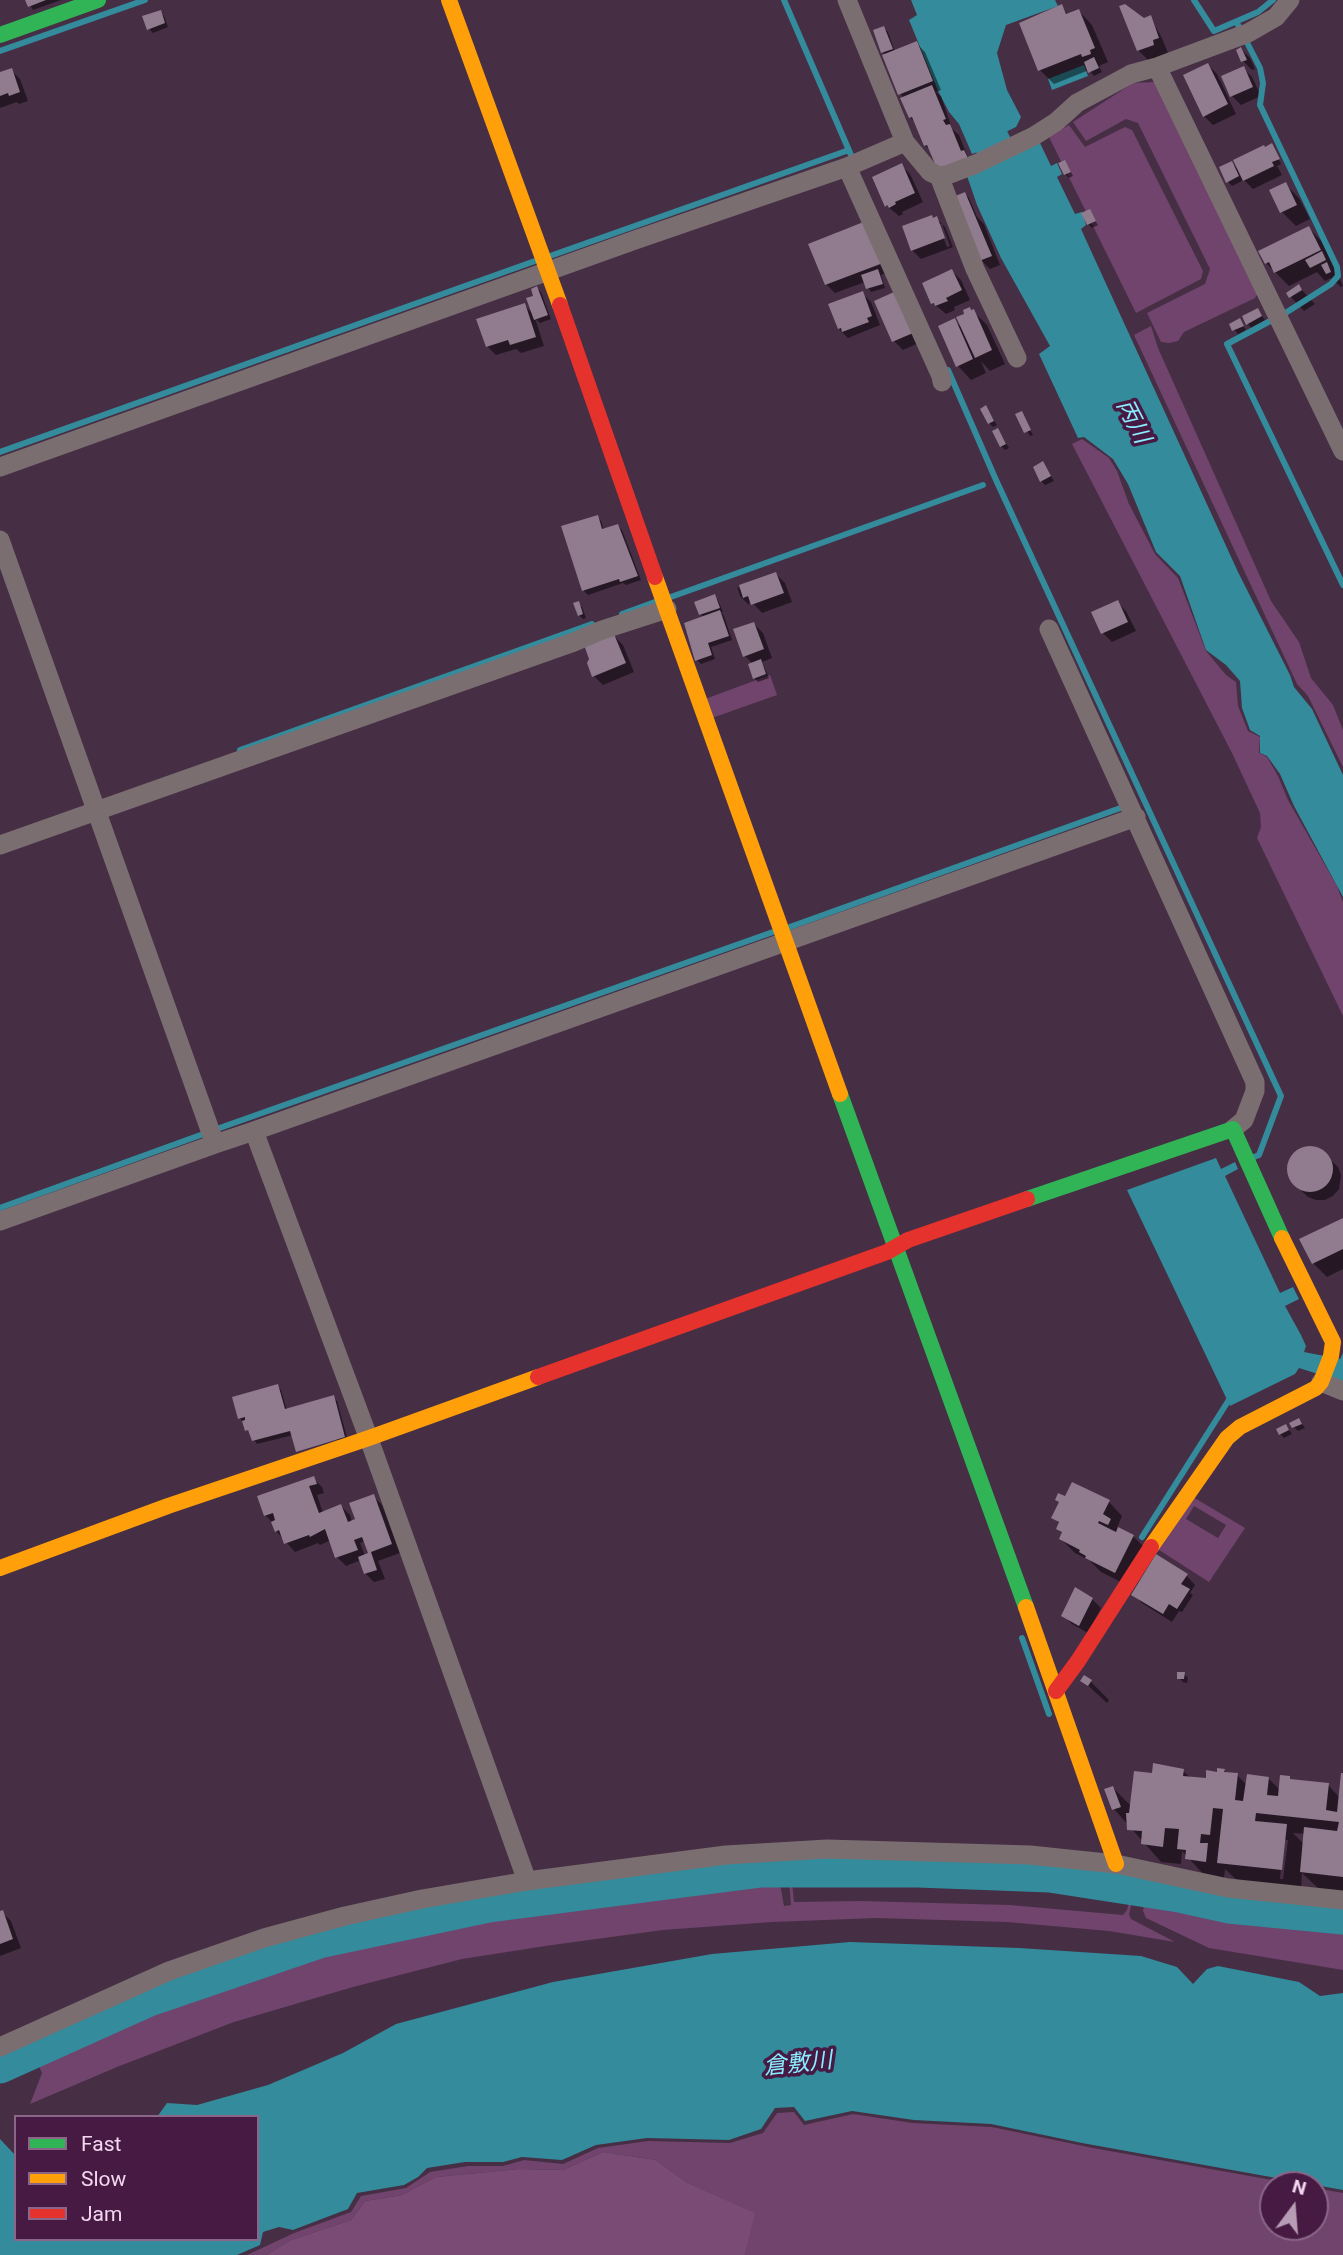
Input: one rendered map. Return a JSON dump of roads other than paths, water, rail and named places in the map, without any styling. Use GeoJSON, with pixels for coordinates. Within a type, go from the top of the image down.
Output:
{"type":"FeatureCollection","features":[{"type":"Feature","properties":{"kind":"street"},"geometry":{"type":"LineString","coordinates":[[0,35],[98,0]]}},
{"type":"Feature","properties":{"kind":"street"},"geometry":{"type":"LineString","coordinates":[[449,0],[548,271],[662,606],[783,934],[1116,1864]]}},
{"type":"Feature","properties":{"kind":"street"},"geometry":{"type":"LineString","coordinates":[[847,0],[905,142],[930,172],[939,176],[976,164],[1034,136],[1056,122],[1077,103],[1131,74],[1243,35],[1276,17],[1290,0]]}},
{"type":"Feature","properties":{"kind":"street"},"geometry":{"type":"LineString","coordinates":[[1157,67],[1343,451]]}},
{"type":"Feature","properties":{"kind":"street"},"geometry":{"type":"LineString","coordinates":[[0,467],[854,164],[905,142]]}},
{"type":"Feature","properties":{"kind":"street"},"geometry":{"type":"LineString","coordinates":[[854,164],[942,382]]}},
{"type":"Feature","properties":{"kind":"street"},"geometry":{"type":"LineString","coordinates":[[939,176],[975,269],[1017,358]]}},
{"type":"Feature","properties":{"kind":"street"},"geometry":{"type":"LineString","coordinates":[[0,540],[212,1136]]}},
{"type":"Feature","properties":{"kind":"street"},"geometry":{"type":"LineString","coordinates":[[0,845],[94,804],[574,642],[662,606]]}},
{"type":"Feature","properties":{"kind":"street"},"geometry":{"type":"LineString","coordinates":[[0,1568],[169,1506],[371,1444],[805,1280],[887,1252],[908,1240],[1233,1129],[1244,1121],[1255,1091],[1255,1082],[1049,629]]}},
{"type":"Feature","properties":{"kind":"street"},"geometry":{"type":"LineString","coordinates":[[0,1221],[212,1136],[254,1131],[783,934],[1132,809]]}},
{"type":"Feature","properties":{"kind":"street"},"geometry":{"type":"LineString","coordinates":[[1056,1691],[1227,1438],[1240,1427],[1316,1388],[1331,1356],[1335,1329],[1247,1162],[1233,1129]]}},
{"type":"Feature","properties":{"kind":"street"},"geometry":{"type":"LineString","coordinates":[[254,1131],[371,1444],[527,1881]]}},
{"type":"Feature","properties":{"kind":"street"},"geometry":{"type":"LineString","coordinates":[[1322,1379],[1343,1391]]}},
{"type":"Feature","properties":{"kind":"street"},"geometry":{"type":"LineString","coordinates":[[0,2047],[169,1971],[264,1938],[422,1899],[527,1881],[726,1855],[827,1849],[1030,1855],[1116,1864],[1228,1888],[1343,1900]]}},
{"type":"Feature","properties":{"kind":"water"},"geometry":{"type":"Polygon","coordinates":[[[911,0],[1055,0],[1058,6],[1006,25],[997,53],[1007,90],[1021,117],[1016,127],[977,146],[978,152],[972,154],[959,124],[939,93],[909,20],[917,15],[911,0]]]}},
{"type":"Feature","properties":{"kind":"water"},"geometry":{"type":"Polygon","coordinates":[[[1084,65],[1088,76],[1052,90],[1048,79],[1084,65]]]}},
{"type":"Feature","properties":{"kind":"water"},"geometry":{"type":"Polygon","coordinates":[[[1040,143],[1051,166],[1057,163],[1062,174],[1057,177],[1075,214],[1082,212],[1086,225],[1081,229],[1238,572],[1294,687],[1312,709],[1343,775],[1343,897],[1294,806],[1280,774],[1267,756],[1260,753],[1260,736],[1250,730],[1242,708],[1240,681],[1226,665],[1206,650],[1180,576],[1156,552],[1128,484],[1113,459],[1084,437],[1078,438],[1039,354],[1050,346],[1001,258],[977,205],[967,176],[1040,143]]]}},
{"type":"Feature","properties":{"kind":"water"},"geometry":{"type":"Polygon","coordinates":[[[1216,1158],[1221,1169],[1235,1162],[1238,1169],[1225,1176],[1280,1293],[1293,1287],[1299,1299],[1285,1306],[1306,1346],[1304,1352],[1340,1359],[1343,1353],[1343,1382],[1299,1368],[1295,1374],[1230,1406],[1127,1190],[1216,1158]]]}},
{"type":"Feature","properties":{"kind":"water","name":"倉敷川"},"geometry":{"type":"Polygon","coordinates":[[[850,1942],[1019,1948],[1141,1956],[1177,1967],[1193,1984],[1207,1969],[1218,1966],[1299,1982],[1320,1996],[1343,1993],[1343,2190],[1329,2187],[1329,2171],[1259,2171],[1259,2175],[991,2124],[914,2120],[852,2111],[805,2121],[794,2107],[775,2108],[761,2129],[729,2140],[647,2138],[596,2145],[562,2160],[522,2157],[503,2162],[465,2162],[427,2168],[404,2185],[357,2193],[348,2209],[293,2230],[279,2227],[263,2232],[260,2245],[237,2255],[0,2255],[0,2139],[14,2154],[14,2241],[259,2241],[259,2115],[158,2115],[167,2103],[197,2105],[268,2085],[343,2053],[396,2024],[553,1982],[712,1954],[850,1942]]]}},
{"type":"Feature","properties":{"kind":"waterway"},"geometry":{"type":"LineString","coordinates":[[0,51],[145,0]]}},
{"type":"Feature","properties":{"kind":"waterway"},"geometry":{"type":"LineString","coordinates":[[784,0],[854,162]]}},
{"type":"Feature","properties":{"kind":"waterway","name":"丙川"},"geometry":{"type":"LineString","coordinates":[[937,0],[977,111],[1015,190]]}},
{"type":"Feature","properties":{"kind":"waterway"},"geometry":{"type":"LineString","coordinates":[[1194,0],[1214,31],[1258,12],[1273,0]]}},
{"type":"Feature","properties":{"kind":"waterway"},"geometry":{"type":"LineString","coordinates":[[1237,23],[1260,68],[1263,83],[1260,105],[1337,267],[1338,276],[1331,284],[1287,312]]}},
{"type":"Feature","properties":{"kind":"waterway"},"geometry":{"type":"LineString","coordinates":[[550,256],[849,150]]}},
{"type":"Feature","properties":{"kind":"waterway"},"geometry":{"type":"LineString","coordinates":[[0,452],[535,261]]}},
{"type":"Feature","properties":{"kind":"waterway"},"geometry":{"type":"LineString","coordinates":[[1274,319],[1227,344],[1343,585]]}},
{"type":"Feature","properties":{"kind":"waterway"},"geometry":{"type":"LineString","coordinates":[[948,370],[996,480],[1281,1096],[1259,1155],[1254,1157]]}},
{"type":"Feature","properties":{"kind":"waterway"},"geometry":{"type":"LineString","coordinates":[[668,598],[983,485]]}},
{"type":"Feature","properties":{"kind":"waterway"},"geometry":{"type":"LineString","coordinates":[[622,614],[655,602]]}},
{"type":"Feature","properties":{"kind":"waterway"},"geometry":{"type":"LineString","coordinates":[[240,750],[592,624]]}},
{"type":"Feature","properties":{"kind":"waterway"},"geometry":{"type":"LineString","coordinates":[[787,928],[1126,806]]}},
{"type":"Feature","properties":{"kind":"waterway"},"geometry":{"type":"LineString","coordinates":[[0,1208],[773,932]]}},
{"type":"Feature","properties":{"kind":"waterway"},"geometry":{"type":"LineString","coordinates":[[1142,1537],[1232,1395]]}},
{"type":"Feature","properties":{"kind":"waterway"},"geometry":{"type":"LineString","coordinates":[[1022,1638],[1049,1714]]}},
{"type":"Feature","properties":{"kind":"waterway"},"geometry":{"type":"LineString","coordinates":[[0,2065],[149,1998],[319,1940],[489,1904],[761,1869],[918,1869],[1050,1874],[1179,1894],[1229,1905],[1343,1916]]}},
{"type":"Feature","properties":{"kind":"waterway"},"geometry":{"type":"LineString","coordinates":[[1093,1880],[1095,1871]]}},
{"type":"Feature","properties":{"kind":"waterway"},"geometry":{"type":"LineString","coordinates":[[1122,1885],[1124,1876]]}}]}
